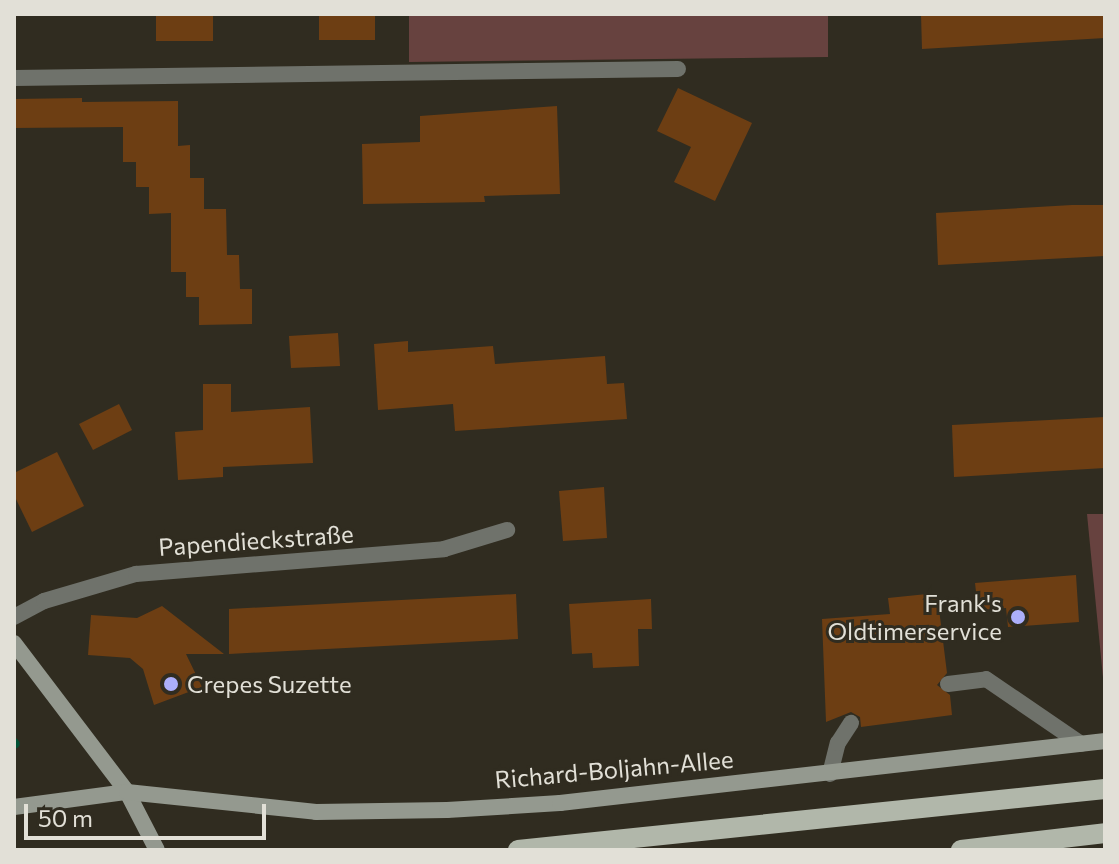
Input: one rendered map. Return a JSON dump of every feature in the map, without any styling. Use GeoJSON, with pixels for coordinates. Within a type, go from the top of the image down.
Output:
{"type":"FeatureCollection","features":[{"type":"Feature","properties":{"kind":"main road"},"geometry":{"type":"LineString","coordinates":[[14,643],[127,792],[157,850]]}},
{"type":"Feature","properties":{"kind":"main road","name":"Richard-Boljahn-Allee"},"geometry":{"type":"LineString","coordinates":[[14,807],[127,792],[316,812],[447,810],[830,774],[1105,741]]}},
{"type":"Feature","properties":{"kind":"main road"},"geometry":{"type":"LineString","coordinates":[[518,850],[927,810],[1105,789]]}},
{"type":"Feature","properties":{"kind":"main road"},"geometry":{"type":"LineString","coordinates":[[961,850],[1105,833]]}},
{"type":"Feature","properties":{"kind":"street"},"geometry":{"type":"LineString","coordinates":[[14,78],[678,69]]}},
{"type":"Feature","properties":{"kind":"street","name":"Papendieckstraße"},"geometry":{"type":"LineString","coordinates":[[14,617],[44,601],[136,574],[444,549],[507,530]]}},
{"type":"Feature","properties":{"kind":"street"},"geometry":{"type":"LineString","coordinates":[[948,684],[986,679],[1081,744]]}},
{"type":"Feature","properties":{"kind":"street"},"geometry":{"type":"LineString","coordinates":[[830,774],[838,743],[851,723]]}},
{"type":"Feature","properties":{"kind":"shaded area"},"geometry":{"type":"Polygon","coordinates":[[[409,14],[828,14],[828,57],[409,62],[409,14]]]}},
{"type":"Feature","properties":{"kind":"shaded area"},"geometry":{"type":"Polygon","coordinates":[[[1087,514],[1105,514],[1105,698],[1087,514]]]}},
{"type":"Feature","properties":{"kind":"building"},"geometry":{"type":"Polygon","coordinates":[[[156,14],[213,14],[213,41],[156,41],[156,14]]]}},
{"type":"Feature","properties":{"kind":"building"},"geometry":{"type":"Polygon","coordinates":[[[319,14],[375,14],[375,40],[319,40],[319,14]]]}},
{"type":"Feature","properties":{"kind":"building"},"geometry":{"type":"Polygon","coordinates":[[[921,14],[1105,14],[1105,38],[922,49],[921,14]]]}},
{"type":"Feature","properties":{"kind":"building"},"geometry":{"type":"Polygon","coordinates":[[[678,88],[752,123],[715,201],[674,182],[691,147],[657,131],[678,88]]]}},
{"type":"Feature","properties":{"kind":"building"},"geometry":{"type":"Polygon","coordinates":[[[82,98],[82,102],[178,101],[178,146],[190,145],[190,178],[204,178],[204,209],[226,209],[227,255],[239,255],[240,289],[252,289],[252,324],[199,325],[199,297],[186,297],[186,272],[171,272],[171,213],[149,214],[149,187],[136,187],[136,162],[123,162],[123,127],[14,128],[14,99],[82,98]]]}},
{"type":"Feature","properties":{"kind":"building"},"geometry":{"type":"Polygon","coordinates":[[[557,106],[560,194],[484,196],[485,202],[363,204],[362,144],[420,142],[420,116],[557,106]]]}},
{"type":"Feature","properties":{"kind":"building"},"geometry":{"type":"Polygon","coordinates":[[[1105,205],[1105,256],[938,265],[936,213],[1105,205]]]}},
{"type":"Feature","properties":{"kind":"building"},"geometry":{"type":"Polygon","coordinates":[[[338,333],[340,366],[291,368],[289,336],[338,333]]]}},
{"type":"Feature","properties":{"kind":"building"},"geometry":{"type":"Polygon","coordinates":[[[408,341],[408,352],[493,346],[495,364],[605,356],[607,384],[624,383],[627,419],[455,431],[453,404],[378,410],[374,344],[408,341]]]}},
{"type":"Feature","properties":{"kind":"building"},"geometry":{"type":"Polygon","coordinates":[[[203,384],[231,384],[231,412],[310,407],[313,463],[223,467],[223,477],[178,480],[175,432],[203,430],[203,384]]]}},
{"type":"Feature","properties":{"kind":"building"},"geometry":{"type":"Polygon","coordinates":[[[119,404],[132,430],[93,450],[79,424],[119,404]]]}},
{"type":"Feature","properties":{"kind":"building"},"geometry":{"type":"Polygon","coordinates":[[[1105,417],[1105,468],[954,477],[952,425],[1105,417]]]}},
{"type":"Feature","properties":{"kind":"building"},"geometry":{"type":"Polygon","coordinates":[[[57,452],[84,506],[32,532],[14,495],[14,473],[57,452]]]}},
{"type":"Feature","properties":{"kind":"building"},"geometry":{"type":"Polygon","coordinates":[[[604,487],[607,538],[563,541],[559,491],[604,487]]]}},
{"type":"Feature","properties":{"kind":"building"},"geometry":{"type":"Polygon","coordinates":[[[1076,575],[1079,622],[1008,627],[1006,608],[978,610],[975,583],[1076,575]]]}},
{"type":"Feature","properties":{"kind":"building"},"geometry":{"type":"Polygon","coordinates":[[[937,593],[947,673],[937,685],[950,695],[952,715],[861,727],[860,717],[851,712],[826,722],[822,619],[890,614],[888,598],[937,593]]]}},
{"type":"Feature","properties":{"kind":"building"},"geometry":{"type":"Polygon","coordinates":[[[516,594],[518,639],[229,654],[229,609],[516,594]]]}},
{"type":"Feature","properties":{"kind":"building"},"geometry":{"type":"Polygon","coordinates":[[[651,599],[652,629],[638,629],[639,666],[593,668],[592,653],[572,654],[569,604],[651,599]]]}},
{"type":"Feature","properties":{"kind":"building"},"geometry":{"type":"Polygon","coordinates":[[[162,606],[224,654],[186,654],[202,687],[154,705],[143,669],[130,658],[88,655],[91,615],[137,618],[162,606]]]}},
{"type":"Feature","properties":{"kind":"place","name":"Frank's Oldtimerservice"},"geometry":{"type":"Point","coordinates":[1018,617]}},
{"type":"Feature","properties":{"kind":"place","name":"Crepes Suzette"},"geometry":{"type":"Point","coordinates":[171,684]}}]}
